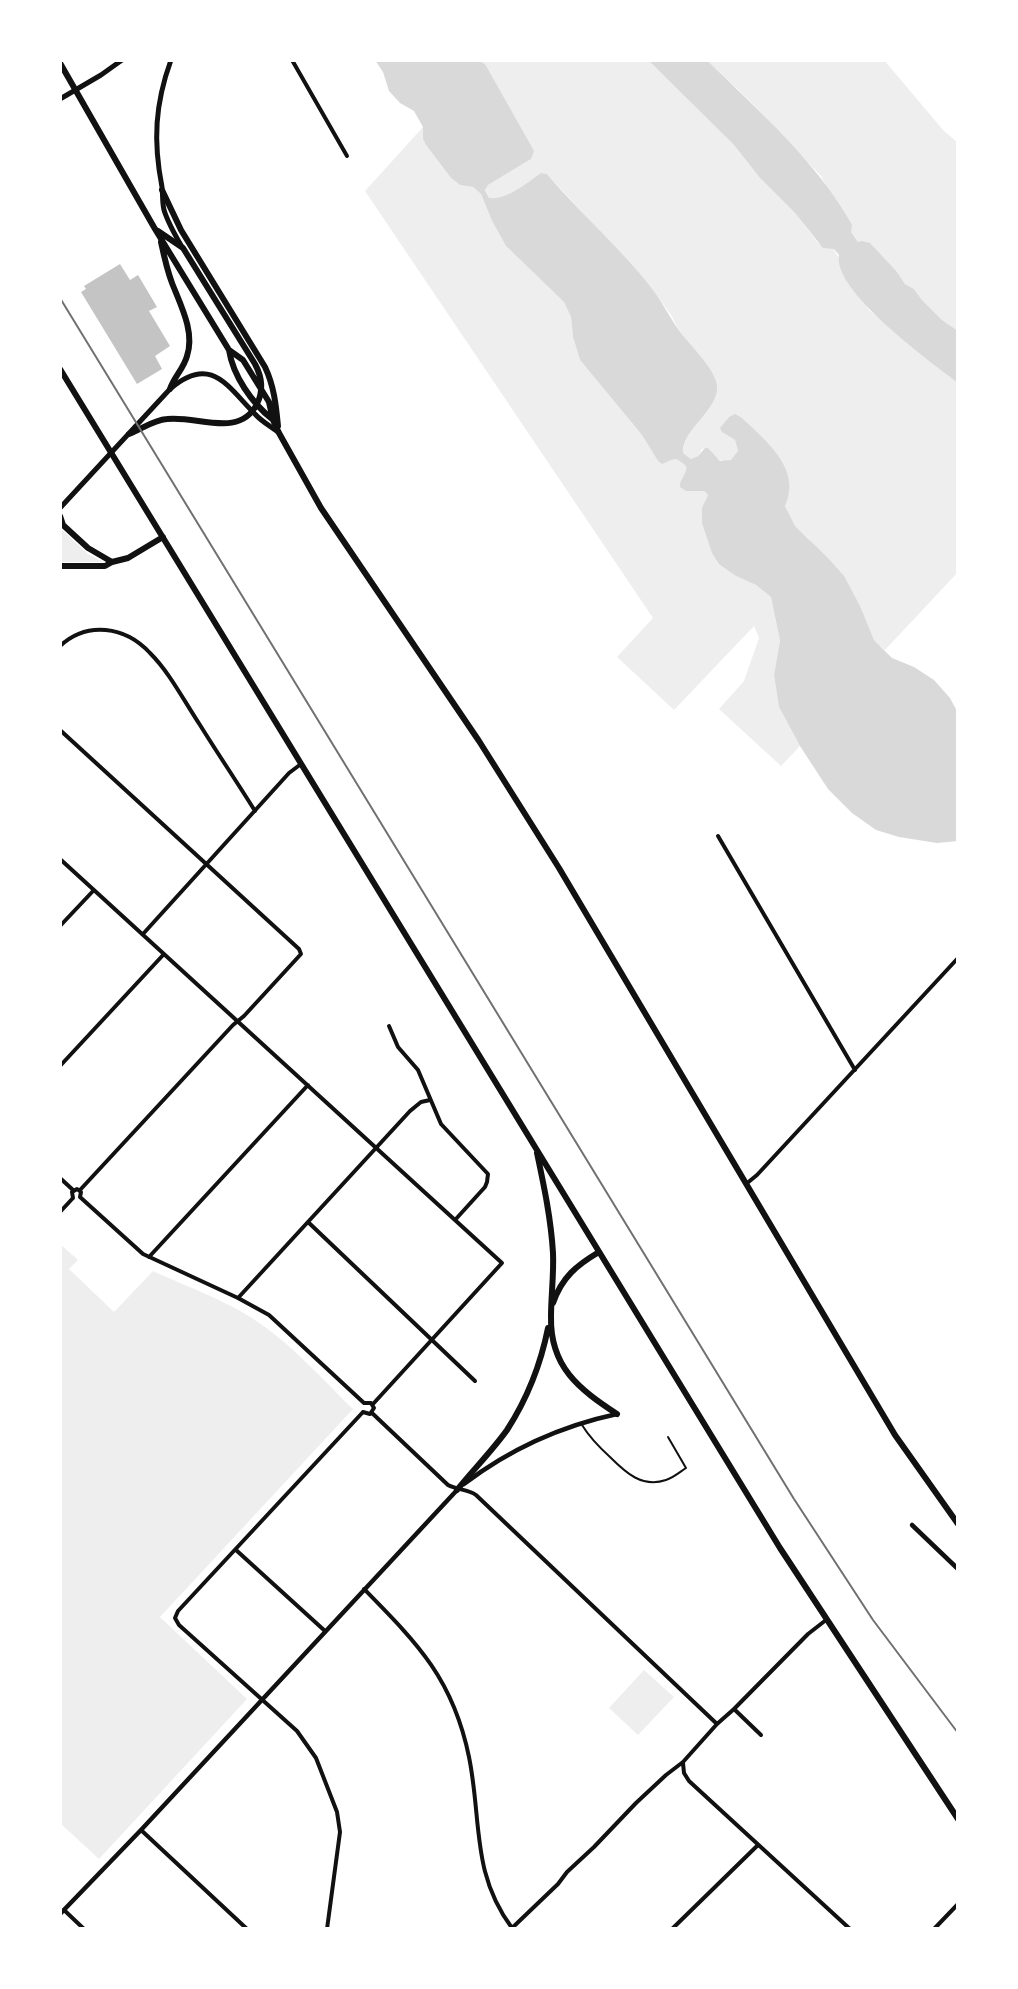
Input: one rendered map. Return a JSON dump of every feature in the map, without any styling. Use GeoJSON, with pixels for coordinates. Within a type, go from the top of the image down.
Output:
{"type":"FeatureCollection","features":[{"type":"Feature","properties":{"kind":"main road"},"geometry":{"type":"LineString","coordinates":[[60,99],[122,60]]}},
{"type":"Feature","properties":{"kind":"main road"},"geometry":{"type":"LineString","coordinates":[[129,434],[153,422],[168,418],[222,424],[236,422],[250,413],[258,401],[262,384],[255,364],[183,248],[165,212],[157,161],[156,131],[162,90],[171,60]]}},
{"type":"Feature","properties":{"kind":"main road"},"geometry":{"type":"LineString","coordinates":[[60,63],[229,350],[232,366],[259,409],[273,420]]}},
{"type":"Feature","properties":{"kind":"main road"},"geometry":{"type":"LineString","coordinates":[[60,68],[66,74]]}},
{"type":"Feature","properties":{"kind":"main road"},"geometry":{"type":"LineString","coordinates":[[162,190],[181,230],[272,381],[279,433]]}},
{"type":"Feature","properties":{"kind":"main road"},"geometry":{"type":"LineString","coordinates":[[157,231],[183,248]]}},
{"type":"Feature","properties":{"kind":"main road"},"geometry":{"type":"LineString","coordinates":[[157,231],[190,338],[186,360],[174,377],[170,389]]}},
{"type":"Feature","properties":{"kind":"main road"},"geometry":{"type":"LineString","coordinates":[[229,350],[243,360],[269,402],[279,433],[321,508],[526,814],[895,1435],[958,1524]]}},
{"type":"Feature","properties":{"kind":"main road"},"geometry":{"type":"LineString","coordinates":[[60,369],[826,1620],[958,1819]]}},
{"type":"Feature","properties":{"kind":"main road"},"geometry":{"type":"LineString","coordinates":[[60,508],[170,389],[197,374],[207,373],[222,380],[254,414],[279,433]]}},
{"type":"Feature","properties":{"kind":"main road"},"geometry":{"type":"LineString","coordinates":[[60,516],[63,525],[88,548],[112,562]]}},
{"type":"Feature","properties":{"kind":"main road"},"geometry":{"type":"LineString","coordinates":[[60,566],[105,566],[128,558],[163,537]]}},
{"type":"Feature","properties":{"kind":"main road"},"geometry":{"type":"LineString","coordinates":[[536,1148],[547,1205],[553,1254],[552,1341],[565,1370],[587,1394],[617,1414]]}},
{"type":"Feature","properties":{"kind":"main road"},"geometry":{"type":"LineString","coordinates":[[457,1490],[498,1441],[515,1416],[535,1374],[555,1298],[565,1279],[578,1265],[599,1251]]}},
{"type":"Feature","properties":{"kind":"street"},"geometry":{"type":"LineString","coordinates":[[292,60],[348,156]]}},
{"type":"Feature","properties":{"kind":"street"},"geometry":{"type":"LineString","coordinates":[[60,646],[74,635],[99,629],[118,632],[144,647],[163,669],[255,811]]}},
{"type":"Feature","properties":{"kind":"street"},"geometry":{"type":"LineString","coordinates":[[60,730],[299,949],[301,954],[80,1190]]}},
{"type":"Feature","properties":{"kind":"street"},"geometry":{"type":"LineString","coordinates":[[143,934],[290,773],[302,763]]}},
{"type":"Feature","properties":{"kind":"street"},"geometry":{"type":"LineString","coordinates":[[718,836],[855,1070]]}},
{"type":"Feature","properties":{"kind":"street"},"geometry":{"type":"LineString","coordinates":[[60,859],[502,1263],[373,1404],[372,1413]]}},
{"type":"Feature","properties":{"kind":"street"},"geometry":{"type":"LineString","coordinates":[[60,926],[94,890]]}},
{"type":"Feature","properties":{"kind":"street"},"geometry":{"type":"LineString","coordinates":[[60,1066],[164,954]]}},
{"type":"Feature","properties":{"kind":"street"},"geometry":{"type":"LineString","coordinates":[[746,1184],[758,1175],[958,958]]}},
{"type":"Feature","properties":{"kind":"street"},"geometry":{"type":"LineString","coordinates":[[389,1026],[398,1047],[418,1070],[436,1115],[446,1131],[488,1174],[485,1187],[456,1220]]}},
{"type":"Feature","properties":{"kind":"street"},"geometry":{"type":"LineString","coordinates":[[149,1257],[308,1085]]}},
{"type":"Feature","properties":{"kind":"street"},"geometry":{"type":"LineString","coordinates":[[238,1298],[376,1147],[416,1106],[430,1100]]}},
{"type":"Feature","properties":{"kind":"street"},"geometry":{"type":"LineString","coordinates":[[60,1178],[73,1190],[80,1190]]}},
{"type":"Feature","properties":{"kind":"street"},"geometry":{"type":"LineString","coordinates":[[73,1190],[73,1198]]}},
{"type":"Feature","properties":{"kind":"street"},"geometry":{"type":"LineString","coordinates":[[80,1190],[82,1193],[80,1197]]}},
{"type":"Feature","properties":{"kind":"street"},"geometry":{"type":"LineString","coordinates":[[80,1197],[133,1247],[149,1257],[238,1298],[277,1322],[364,1403],[373,1404]]}},
{"type":"Feature","properties":{"kind":"street"},"geometry":{"type":"LineString","coordinates":[[60,1212],[73,1198],[80,1197]]}},
{"type":"Feature","properties":{"kind":"street"},"geometry":{"type":"LineString","coordinates":[[308,1222],[475,1381]]}},
{"type":"Feature","properties":{"kind":"street"},"geometry":{"type":"LineString","coordinates":[[327,1929],[339,1843],[337,1812],[312,1750],[297,1731],[174,1618],[363,1412],[364,1403]]}},
{"type":"Feature","properties":{"kind":"street"},"geometry":{"type":"LineString","coordinates":[[363,1412],[372,1413],[448,1485],[476,1495],[717,1724]]}},
{"type":"Feature","properties":{"kind":"street"},"geometry":{"type":"LineString","coordinates":[[84,1929],[62,1912],[457,1490],[477,1474],[551,1433],[617,1414]]}},
{"type":"Feature","properties":{"kind":"street"},"geometry":{"type":"LineString","coordinates":[[912,1525],[958,1569]]}},
{"type":"Feature","properties":{"kind":"street"},"geometry":{"type":"LineString","coordinates":[[236,1550],[325,1631]]}},
{"type":"Feature","properties":{"kind":"street"},"geometry":{"type":"LineString","coordinates":[[364,1589],[424,1654],[450,1698],[469,1759],[486,1880],[497,1906],[512,1929],[636,1803],[666,1775],[684,1762],[717,1724],[734,1710],[808,1634],[826,1620]]}},
{"type":"Feature","properties":{"kind":"street"},"geometry":{"type":"LineString","coordinates":[[734,1710],[761,1735]]}},
{"type":"Feature","properties":{"kind":"street"},"geometry":{"type":"LineString","coordinates":[[684,1762],[684,1773],[689,1781],[850,1929]]}},
{"type":"Feature","properties":{"kind":"street"},"geometry":{"type":"LineString","coordinates":[[141,1830],[246,1929]]}},
{"type":"Feature","properties":{"kind":"street"},"geometry":{"type":"LineString","coordinates":[[672,1929],[758,1845]]}},
{"type":"Feature","properties":{"kind":"street"},"geometry":{"type":"LineString","coordinates":[[934,1929],[958,1904]]}},
{"type":"Feature","properties":{"kind":"lane"},"geometry":{"type":"LineString","coordinates":[[581,1423],[589,1437],[628,1475],[643,1481],[667,1480],[686,1468],[668,1437]]}},
{"type":"Feature","properties":{"kind":"shaded area"},"geometry":{"type":"Polygon","coordinates":[[[375,60],[477,60],[485,64],[534,151],[531,159],[488,185],[485,190],[489,198],[510,194],[541,173],[547,174],[650,286],[680,332],[707,364],[717,385],[713,403],[688,436],[683,453],[691,459],[708,448],[720,461],[731,460],[738,451],[735,440],[722,432],[720,428],[729,417],[735,414],[771,446],[785,468],[789,480],[789,493],[785,506],[795,526],[844,576],[861,608],[874,640],[892,658],[914,667],[934,680],[950,698],[958,713],[958,841],[937,843],[899,837],[876,830],[852,813],[828,789],[800,746],[779,707],[774,675],[780,641],[771,597],[756,585],[736,576],[719,564],[712,553],[702,523],[702,508],[708,495],[704,491],[686,491],[680,487],[686,466],[677,460],[662,464],[658,461],[642,435],[580,360],[573,337],[571,317],[564,302],[506,246],[481,194],[473,187],[460,185],[451,178],[426,145],[423,139],[423,127],[414,111],[400,103],[389,91],[383,72],[375,60]]]}},
{"type":"Feature","properties":{"kind":"shaded area"},"geometry":{"type":"Polygon","coordinates":[[[477,60],[648,60],[734,145],[760,178],[795,213],[818,243],[833,248],[869,310],[958,383],[958,572],[885,650],[874,640],[861,608],[809,539],[790,518],[758,434],[725,434],[735,440],[738,451],[731,460],[719,459],[708,448],[702,449],[698,456],[691,459],[683,453],[690,432],[714,398],[671,315],[650,286],[547,174],[541,173],[510,194],[489,198],[485,189],[488,185],[531,159],[485,64],[477,60]]]}},
{"type":"Feature","properties":{"kind":"shaded area"},"geometry":{"type":"Polygon","coordinates":[[[648,60],[707,60],[786,138],[838,201],[852,225],[851,232],[858,242],[870,243],[905,284],[914,289],[942,320],[958,331],[958,383],[907,343],[866,306],[841,270],[839,255],[834,249],[823,248],[795,213],[760,178],[734,145],[648,60]]]}},
{"type":"Feature","properties":{"kind":"shaded area"},"geometry":{"type":"Polygon","coordinates":[[[707,60],[884,60],[943,130],[958,143],[958,331],[942,320],[914,289],[905,284],[897,272],[859,243],[821,176],[752,103],[707,60]]]}},
{"type":"Feature","properties":{"kind":"shaded area"},"geometry":{"type":"Polygon","coordinates":[[[423,127],[423,139],[426,145],[451,178],[460,185],[473,187],[481,194],[506,246],[564,302],[571,317],[573,337],[580,360],[642,435],[658,461],[676,459],[680,461],[686,466],[686,474],[682,478],[686,491],[704,491],[708,495],[707,500],[736,576],[756,585],[771,597],[780,641],[774,675],[779,707],[800,746],[781,766],[719,709],[744,681],[759,638],[754,626],[674,710],[617,657],[653,618],[365,191],[423,127]]]}},
{"type":"Feature","properties":{"kind":"shaded area"},"geometry":{"type":"Polygon","coordinates":[[[60,528],[88,554],[103,562],[60,562],[60,528]]]}},
{"type":"Feature","properties":{"kind":"shaded area"},"geometry":{"type":"Polygon","coordinates":[[[60,1244],[78,1260],[69,1269],[114,1312],[153,1271],[252,1318],[277,1336],[353,1409],[160,1617],[247,1699],[99,1859],[60,1823],[60,1244]]]}},
{"type":"Feature","properties":{"kind":"shaded area"},"geometry":{"type":"Polygon","coordinates":[[[644,1670],[674,1697],[638,1735],[609,1708],[644,1670]]]}},
{"type":"Feature","properties":{"kind":"building"},"geometry":{"type":"Polygon","coordinates":[[[120,264],[130,280],[138,275],[157,307],[149,311],[170,346],[155,356],[162,369],[137,384],[81,292],[86,289],[84,286],[120,264]]]}},
{"type":"Feature","properties":{"kind":"railway"},"geometry":{"type":"LineString","coordinates":[[60,298],[794,1499],[873,1620],[958,1733]]}}]}
